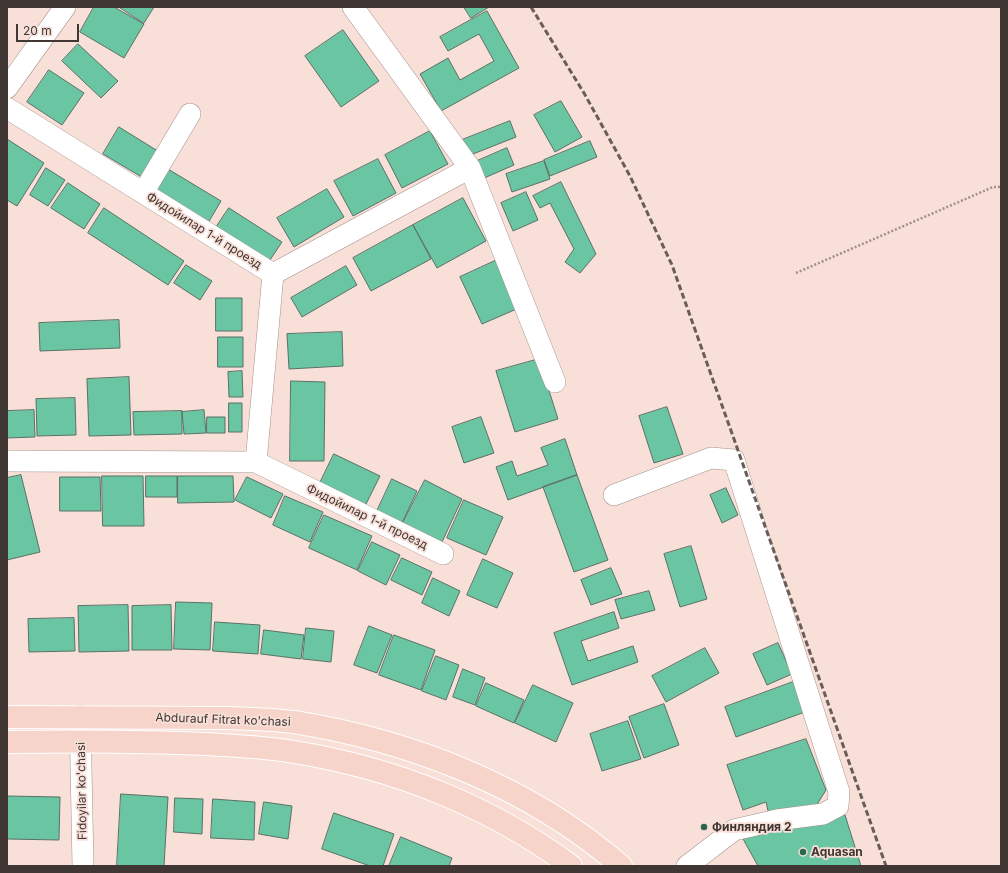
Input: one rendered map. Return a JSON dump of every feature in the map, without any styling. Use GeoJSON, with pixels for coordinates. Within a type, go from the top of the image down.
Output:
{"type":"FeatureCollection","features":[{"type":"Feature","properties":{"kind":"main road","name":"Abdurauf Fitrat ko'chasi"},"geometry":{"type":"LineString","coordinates":[[7,717],[80,716],[261,719],[293,722],[355,734],[442,762],[523,798],[574,829],[621,866]]}},
{"type":"Feature","properties":{"kind":"main road","name":"Abdurauf Fitrat ko'chasi"},"geometry":{"type":"LineString","coordinates":[[7,742],[160,742],[250,747],[292,751],[347,762],[401,778],[480,810],[528,837],[571,866]]}},
{"type":"Feature","properties":{"kind":"street"},"geometry":{"type":"LineString","coordinates":[[7,88],[65,7]]}},
{"type":"Feature","properties":{"kind":"street"},"geometry":{"type":"LineString","coordinates":[[353,7],[470,168],[555,382]]}},
{"type":"Feature","properties":{"kind":"street","name":"Фидойилар 1-й проезд"},"geometry":{"type":"LineString","coordinates":[[7,108],[273,274],[470,168]]}},
{"type":"Feature","properties":{"kind":"street"},"geometry":{"type":"LineString","coordinates":[[143,193],[190,114]]}},
{"type":"Feature","properties":{"kind":"street"},"geometry":{"type":"LineString","coordinates":[[256,462],[273,274]]}},
{"type":"Feature","properties":{"kind":"street"},"geometry":{"type":"LineString","coordinates":[[614,495],[711,458],[734,460],[839,792],[838,806],[824,814],[777,820],[734,830],[687,866]]}},
{"type":"Feature","properties":{"kind":"street","name":"Фидойилар 1-й проезд"},"geometry":{"type":"LineString","coordinates":[[7,461],[256,462],[443,554]]}},
{"type":"Feature","properties":{"kind":"street","name":"Fidoyilar ko'chasi"},"geometry":{"type":"LineString","coordinates":[[80,716],[83,866]]}},
{"type":"Feature","properties":{"kind":"path"},"geometry":{"type":"LineString","coordinates":[[796,273],[993,187],[1001,187]]}},
{"type":"Feature","properties":{"kind":"building"},"geometry":{"type":"Polygon","coordinates":[[[94,7],[114,7],[144,24],[124,58],[80,32],[94,7]]]}},
{"type":"Feature","properties":{"kind":"building"},"geometry":{"type":"Polygon","coordinates":[[[119,7],[154,7],[144,23],[119,7]]]}},
{"type":"Feature","properties":{"kind":"building"},"geometry":{"type":"Polygon","coordinates":[[[464,7],[489,7],[471,18],[464,7]]]}},
{"type":"Feature","properties":{"kind":"building"},"geometry":{"type":"Polygon","coordinates":[[[487,11],[519,68],[441,111],[420,74],[448,58],[460,80],[494,61],[479,34],[448,51],[440,37],[487,11]]]}},
{"type":"Feature","properties":{"kind":"building"},"geometry":{"type":"Polygon","coordinates":[[[343,30],[379,81],[341,107],[305,56],[343,30]]]}},
{"type":"Feature","properties":{"kind":"building"},"geometry":{"type":"Polygon","coordinates":[[[78,44],[118,81],[101,98],[62,61],[78,44]]]}},
{"type":"Feature","properties":{"kind":"building"},"geometry":{"type":"Polygon","coordinates":[[[49,70],[84,93],[62,125],[27,102],[49,70]]]}},
{"type":"Feature","properties":{"kind":"building"},"geometry":{"type":"Polygon","coordinates":[[[561,101],[582,137],[555,152],[534,115],[561,101]]]}},
{"type":"Feature","properties":{"kind":"building"},"geometry":{"type":"Polygon","coordinates":[[[510,121],[516,137],[468,156],[462,140],[510,121]]]}},
{"type":"Feature","properties":{"kind":"building"},"geometry":{"type":"Polygon","coordinates":[[[119,127],[161,153],[145,179],[103,154],[119,127]]]}},
{"type":"Feature","properties":{"kind":"building"},"geometry":{"type":"Polygon","coordinates":[[[430,131],[448,164],[402,188],[385,155],[430,131]]]}},
{"type":"Feature","properties":{"kind":"building"},"geometry":{"type":"Polygon","coordinates":[[[7,139],[44,163],[17,206],[7,200],[7,139]]]}},
{"type":"Feature","properties":{"kind":"building"},"geometry":{"type":"Polygon","coordinates":[[[590,141],[597,157],[550,176],[544,160],[590,141]]]}},
{"type":"Feature","properties":{"kind":"building"},"geometry":{"type":"Polygon","coordinates":[[[507,148],[514,165],[482,179],[475,162],[507,148]]]}},
{"type":"Feature","properties":{"kind":"building"},"geometry":{"type":"Polygon","coordinates":[[[378,159],[396,193],[353,216],[334,181],[378,159]]]}},
{"type":"Feature","properties":{"kind":"building"},"geometry":{"type":"Polygon","coordinates":[[[544,161],[550,179],[512,192],[506,174],[544,161]]]}},
{"type":"Feature","properties":{"kind":"building"},"geometry":{"type":"Polygon","coordinates":[[[163,166],[221,201],[208,223],[150,188],[163,166]]]}},
{"type":"Feature","properties":{"kind":"building"},"geometry":{"type":"Polygon","coordinates":[[[46,168],[65,180],[48,206],[30,195],[46,168]]]}},
{"type":"Feature","properties":{"kind":"building"},"geometry":{"type":"Polygon","coordinates":[[[561,182],[596,254],[580,273],[565,262],[574,249],[550,203],[540,208],[533,196],[561,182]]]}},
{"type":"Feature","properties":{"kind":"building"},"geometry":{"type":"Polygon","coordinates":[[[68,183],[100,204],[84,229],[51,208],[68,183]]]}},
{"type":"Feature","properties":{"kind":"building"},"geometry":{"type":"Polygon","coordinates":[[[327,189],[344,217],[294,247],[277,218],[327,189]]]}},
{"type":"Feature","properties":{"kind":"building"},"geometry":{"type":"Polygon","coordinates":[[[526,192],[538,220],[513,231],[501,203],[526,192]]]}},
{"type":"Feature","properties":{"kind":"building"},"geometry":{"type":"Polygon","coordinates":[[[463,198],[486,241],[437,268],[413,225],[463,198]]]}},
{"type":"Feature","properties":{"kind":"building"},"geometry":{"type":"Polygon","coordinates":[[[104,208],[184,261],[168,285],[88,233],[104,208]]]}},
{"type":"Feature","properties":{"kind":"building"},"geometry":{"type":"Polygon","coordinates":[[[229,208],[282,242],[268,263],[215,229],[229,208]]]}},
{"type":"Feature","properties":{"kind":"building"},"geometry":{"type":"Polygon","coordinates":[[[413,225],[431,259],[371,291],[353,258],[413,225]]]}},
{"type":"Feature","properties":{"kind":"building"},"geometry":{"type":"Polygon","coordinates":[[[497,260],[519,308],[482,324],[460,277],[497,260]]]}},
{"type":"Feature","properties":{"kind":"building"},"geometry":{"type":"Polygon","coordinates":[[[186,265],[212,281],[200,300],[174,283],[186,265]]]}},
{"type":"Feature","properties":{"kind":"building"},"geometry":{"type":"Polygon","coordinates":[[[346,266],[357,285],[302,317],[291,298],[346,266]]]}},
{"type":"Feature","properties":{"kind":"building"},"geometry":{"type":"Polygon","coordinates":[[[216,298],[242,298],[242,331],[216,331],[216,298]]]}},
{"type":"Feature","properties":{"kind":"building"},"geometry":{"type":"Polygon","coordinates":[[[119,320],[120,348],[40,351],[39,323],[119,320]]]}},
{"type":"Feature","properties":{"kind":"building"},"geometry":{"type":"Polygon","coordinates":[[[342,332],[343,366],[289,369],[287,334],[342,332]]]}},
{"type":"Feature","properties":{"kind":"building"},"geometry":{"type":"Polygon","coordinates":[[[218,337],[243,337],[243,367],[218,367],[218,337]]]}},
{"type":"Feature","properties":{"kind":"building"},"geometry":{"type":"Polygon","coordinates":[[[539,359],[558,419],[515,432],[496,371],[539,359]]]}},
{"type":"Feature","properties":{"kind":"building"},"geometry":{"type":"Polygon","coordinates":[[[242,371],[243,397],[229,397],[228,372],[242,371]]]}},
{"type":"Feature","properties":{"kind":"building"},"geometry":{"type":"Polygon","coordinates":[[[129,377],[131,435],[89,436],[87,379],[129,377]]]}},
{"type":"Feature","properties":{"kind":"building"},"geometry":{"type":"Polygon","coordinates":[[[291,381],[325,382],[324,461],[290,461],[291,381]]]}},
{"type":"Feature","properties":{"kind":"building"},"geometry":{"type":"Polygon","coordinates":[[[75,398],[76,435],[37,436],[36,399],[75,398]]]}},
{"type":"Feature","properties":{"kind":"building"},"geometry":{"type":"Polygon","coordinates":[[[229,403],[242,403],[242,432],[229,432],[229,403]]]}},
{"type":"Feature","properties":{"kind":"building"},"geometry":{"type":"Polygon","coordinates":[[[667,407],[683,454],[654,463],[639,416],[667,407]]]}},
{"type":"Feature","properties":{"kind":"building"},"geometry":{"type":"Polygon","coordinates":[[[34,410],[35,437],[7,438],[7,411],[34,410]]]}},
{"type":"Feature","properties":{"kind":"building"},"geometry":{"type":"Polygon","coordinates":[[[204,410],[206,433],[184,434],[182,412],[204,410]]]}},
{"type":"Feature","properties":{"kind":"building"},"geometry":{"type":"Polygon","coordinates":[[[182,411],[182,434],[134,435],[133,412],[182,411]]]}},
{"type":"Feature","properties":{"kind":"building"},"geometry":{"type":"Polygon","coordinates":[[[207,417],[225,417],[225,433],[207,433],[207,417]]]}},
{"type":"Feature","properties":{"kind":"building"},"geometry":{"type":"Polygon","coordinates":[[[481,417],[494,453],[464,463],[452,427],[481,417]]]}},
{"type":"Feature","properties":{"kind":"building"},"geometry":{"type":"Polygon","coordinates":[[[565,439],[577,475],[508,500],[496,467],[512,461],[517,476],[548,465],[541,448],[565,439]]]}},
{"type":"Feature","properties":{"kind":"building"},"geometry":{"type":"Polygon","coordinates":[[[334,454],[380,476],[365,506],[320,483],[334,454]]]}},
{"type":"Feature","properties":{"kind":"building"},"geometry":{"type":"Polygon","coordinates":[[[21,475],[40,552],[7,560],[7,478],[21,475]]]}},
{"type":"Feature","properties":{"kind":"building"},"geometry":{"type":"Polygon","coordinates":[[[577,475],[608,560],[574,572],[543,487],[577,475]]]}},
{"type":"Feature","properties":{"kind":"building"},"geometry":{"type":"Polygon","coordinates":[[[102,476],[143,476],[144,526],[103,526],[102,476]]]}},
{"type":"Feature","properties":{"kind":"building"},"geometry":{"type":"Polygon","coordinates":[[[146,476],[177,476],[177,497],[146,497],[146,476]]]}},
{"type":"Feature","properties":{"kind":"building"},"geometry":{"type":"Polygon","coordinates":[[[178,476],[233,476],[234,502],[178,503],[178,476]]]}},
{"type":"Feature","properties":{"kind":"building"},"geometry":{"type":"Polygon","coordinates":[[[60,477],[100,477],[101,511],[60,511],[60,477]]]}},
{"type":"Feature","properties":{"kind":"building"},"geometry":{"type":"Polygon","coordinates":[[[247,477],[283,494],[271,518],[235,500],[247,477]]]}},
{"type":"Feature","properties":{"kind":"building"},"geometry":{"type":"Polygon","coordinates":[[[392,479],[417,491],[402,523],[377,511],[392,479]]]}},
{"type":"Feature","properties":{"kind":"building"},"geometry":{"type":"Polygon","coordinates":[[[425,480],[462,499],[442,542],[403,523],[425,480]]]}},
{"type":"Feature","properties":{"kind":"building"},"geometry":{"type":"Polygon","coordinates":[[[726,488],[738,515],[722,523],[710,495],[726,488]]]}},
{"type":"Feature","properties":{"kind":"building"},"geometry":{"type":"Polygon","coordinates":[[[285,496],[323,512],[310,542],[273,525],[285,496]]]}},
{"type":"Feature","properties":{"kind":"building"},"geometry":{"type":"Polygon","coordinates":[[[464,500],[503,517],[486,555],[447,538],[464,500]]]}},
{"type":"Feature","properties":{"kind":"building"},"geometry":{"type":"Polygon","coordinates":[[[324,515],[372,536],[357,570],[309,548],[324,515]]]}},
{"type":"Feature","properties":{"kind":"building"},"geometry":{"type":"Polygon","coordinates":[[[372,542],[400,555],[386,585],[358,571],[372,542]]]}},
{"type":"Feature","properties":{"kind":"building"},"geometry":{"type":"Polygon","coordinates":[[[691,546],[707,599],[680,607],[664,554],[691,546]]]}},
{"type":"Feature","properties":{"kind":"building"},"geometry":{"type":"Polygon","coordinates":[[[402,558],[432,572],[422,595],[391,580],[402,558]]]}},
{"type":"Feature","properties":{"kind":"building"},"geometry":{"type":"Polygon","coordinates":[[[483,559],[513,573],[497,608],[467,595],[483,559]]]}},
{"type":"Feature","properties":{"kind":"building"},"geometry":{"type":"Polygon","coordinates":[[[611,568],[622,594],[591,605],[581,580],[611,568]]]}},
{"type":"Feature","properties":{"kind":"building"},"geometry":{"type":"Polygon","coordinates":[[[433,578],[460,591],[449,616],[422,603],[433,578]]]}},
{"type":"Feature","properties":{"kind":"building"},"geometry":{"type":"Polygon","coordinates":[[[649,591],[655,610],[621,619],[615,600],[649,591]]]}},
{"type":"Feature","properties":{"kind":"building"},"geometry":{"type":"Polygon","coordinates":[[[176,602],[212,603],[210,650],[174,649],[176,602]]]}},
{"type":"Feature","properties":{"kind":"building"},"geometry":{"type":"Polygon","coordinates":[[[128,605],[129,651],[79,652],[78,606],[128,605]]]}},
{"type":"Feature","properties":{"kind":"building"},"geometry":{"type":"Polygon","coordinates":[[[171,605],[172,650],[132,650],[132,606],[171,605]]]}},
{"type":"Feature","properties":{"kind":"building"},"geometry":{"type":"Polygon","coordinates":[[[614,612],[619,628],[581,641],[588,661],[633,646],[638,662],[572,685],[554,633],[614,612]]]}},
{"type":"Feature","properties":{"kind":"building"},"geometry":{"type":"Polygon","coordinates":[[[74,618],[75,651],[29,652],[28,619],[74,618]]]}},
{"type":"Feature","properties":{"kind":"building"},"geometry":{"type":"Polygon","coordinates":[[[215,622],[260,625],[258,654],[213,651],[215,622]]]}},
{"type":"Feature","properties":{"kind":"building"},"geometry":{"type":"Polygon","coordinates":[[[369,626],[392,635],[377,673],[354,665],[369,626]]]}},
{"type":"Feature","properties":{"kind":"building"},"geometry":{"type":"Polygon","coordinates":[[[306,628],[334,631],[331,662],[303,659],[306,628]]]}},
{"type":"Feature","properties":{"kind":"building"},"geometry":{"type":"Polygon","coordinates":[[[264,630],[304,635],[301,659],[261,654],[264,630]]]}},
{"type":"Feature","properties":{"kind":"building"},"geometry":{"type":"Polygon","coordinates":[[[394,635],[435,650],[421,690],[379,675],[394,635]]]}},
{"type":"Feature","properties":{"kind":"building"},"geometry":{"type":"Polygon","coordinates":[[[778,643],[792,674],[767,685],[753,654],[778,643]]]}},
{"type":"Feature","properties":{"kind":"building"},"geometry":{"type":"Polygon","coordinates":[[[705,648],[719,673],[666,702],[652,676],[705,648]]]}},
{"type":"Feature","properties":{"kind":"building"},"geometry":{"type":"Polygon","coordinates":[[[436,656],[459,665],[446,700],[422,691],[436,656]]]}},
{"type":"Feature","properties":{"kind":"building"},"geometry":{"type":"Polygon","coordinates":[[[463,669],[485,678],[475,705],[453,697],[463,669]]]}},
{"type":"Feature","properties":{"kind":"building"},"geometry":{"type":"Polygon","coordinates":[[[793,682],[805,712],[736,737],[725,707],[793,682]]]}},
{"type":"Feature","properties":{"kind":"building"},"geometry":{"type":"Polygon","coordinates":[[[486,683],[524,700],[514,723],[476,706],[486,683]]]}},
{"type":"Feature","properties":{"kind":"building"},"geometry":{"type":"Polygon","coordinates":[[[533,685],[573,703],[556,742],[515,723],[533,685]]]}},
{"type":"Feature","properties":{"kind":"building"},"geometry":{"type":"Polygon","coordinates":[[[664,704],[679,745],[644,758],[629,717],[664,704]]]}},
{"type":"Feature","properties":{"kind":"building"},"geometry":{"type":"Polygon","coordinates":[[[628,721],[641,759],[602,771],[590,734],[628,721]]]}},
{"type":"Feature","properties":{"kind":"building"},"geometry":{"type":"Polygon","coordinates":[[[806,739],[826,790],[816,806],[769,815],[766,802],[743,810],[727,765],[806,739]]]}},
{"type":"Feature","properties":{"kind":"building"},"geometry":{"type":"Polygon","coordinates":[[[121,794],[168,797],[164,866],[117,866],[121,794]]]}},
{"type":"Feature","properties":{"kind":"building"},"geometry":{"type":"Polygon","coordinates":[[[7,796],[60,797],[59,840],[7,839],[7,796]]]}},
{"type":"Feature","properties":{"kind":"building"},"geometry":{"type":"Polygon","coordinates":[[[175,798],[203,799],[202,834],[174,832],[175,798]]]}},
{"type":"Feature","properties":{"kind":"building"},"geometry":{"type":"Polygon","coordinates":[[[213,799],[255,802],[254,840],[211,838],[213,799]]]}},
{"type":"Feature","properties":{"kind":"building"},"geometry":{"type":"Polygon","coordinates":[[[264,802],[292,806],[288,839],[259,834],[264,802]]]}},
{"type":"Feature","properties":{"kind":"building"},"geometry":{"type":"Polygon","coordinates":[[[334,813],[394,834],[383,866],[370,866],[322,849],[334,813]]]}},
{"type":"Feature","properties":{"kind":"building","name":"Aquasan"},"geometry":{"type":"Polygon","coordinates":[[[845,815],[861,866],[758,866],[742,837],[845,815]]]}},
{"type":"Feature","properties":{"kind":"building"},"geometry":{"type":"Polygon","coordinates":[[[401,837],[452,858],[449,866],[389,866],[401,837]]]}},
{"type":"Feature","properties":{"kind":"railway"},"geometry":{"type":"LineString","coordinates":[[531,7],[584,93],[630,176],[672,265],[886,866]]}},
{"type":"Feature","properties":{"kind":"place","name":"Финляндия 2"},"geometry":{"type":"Point","coordinates":[704,827]}},
{"type":"Feature","properties":{"kind":"place","name":"Aquasan"},"geometry":{"type":"Point","coordinates":[803,852]}}]}
